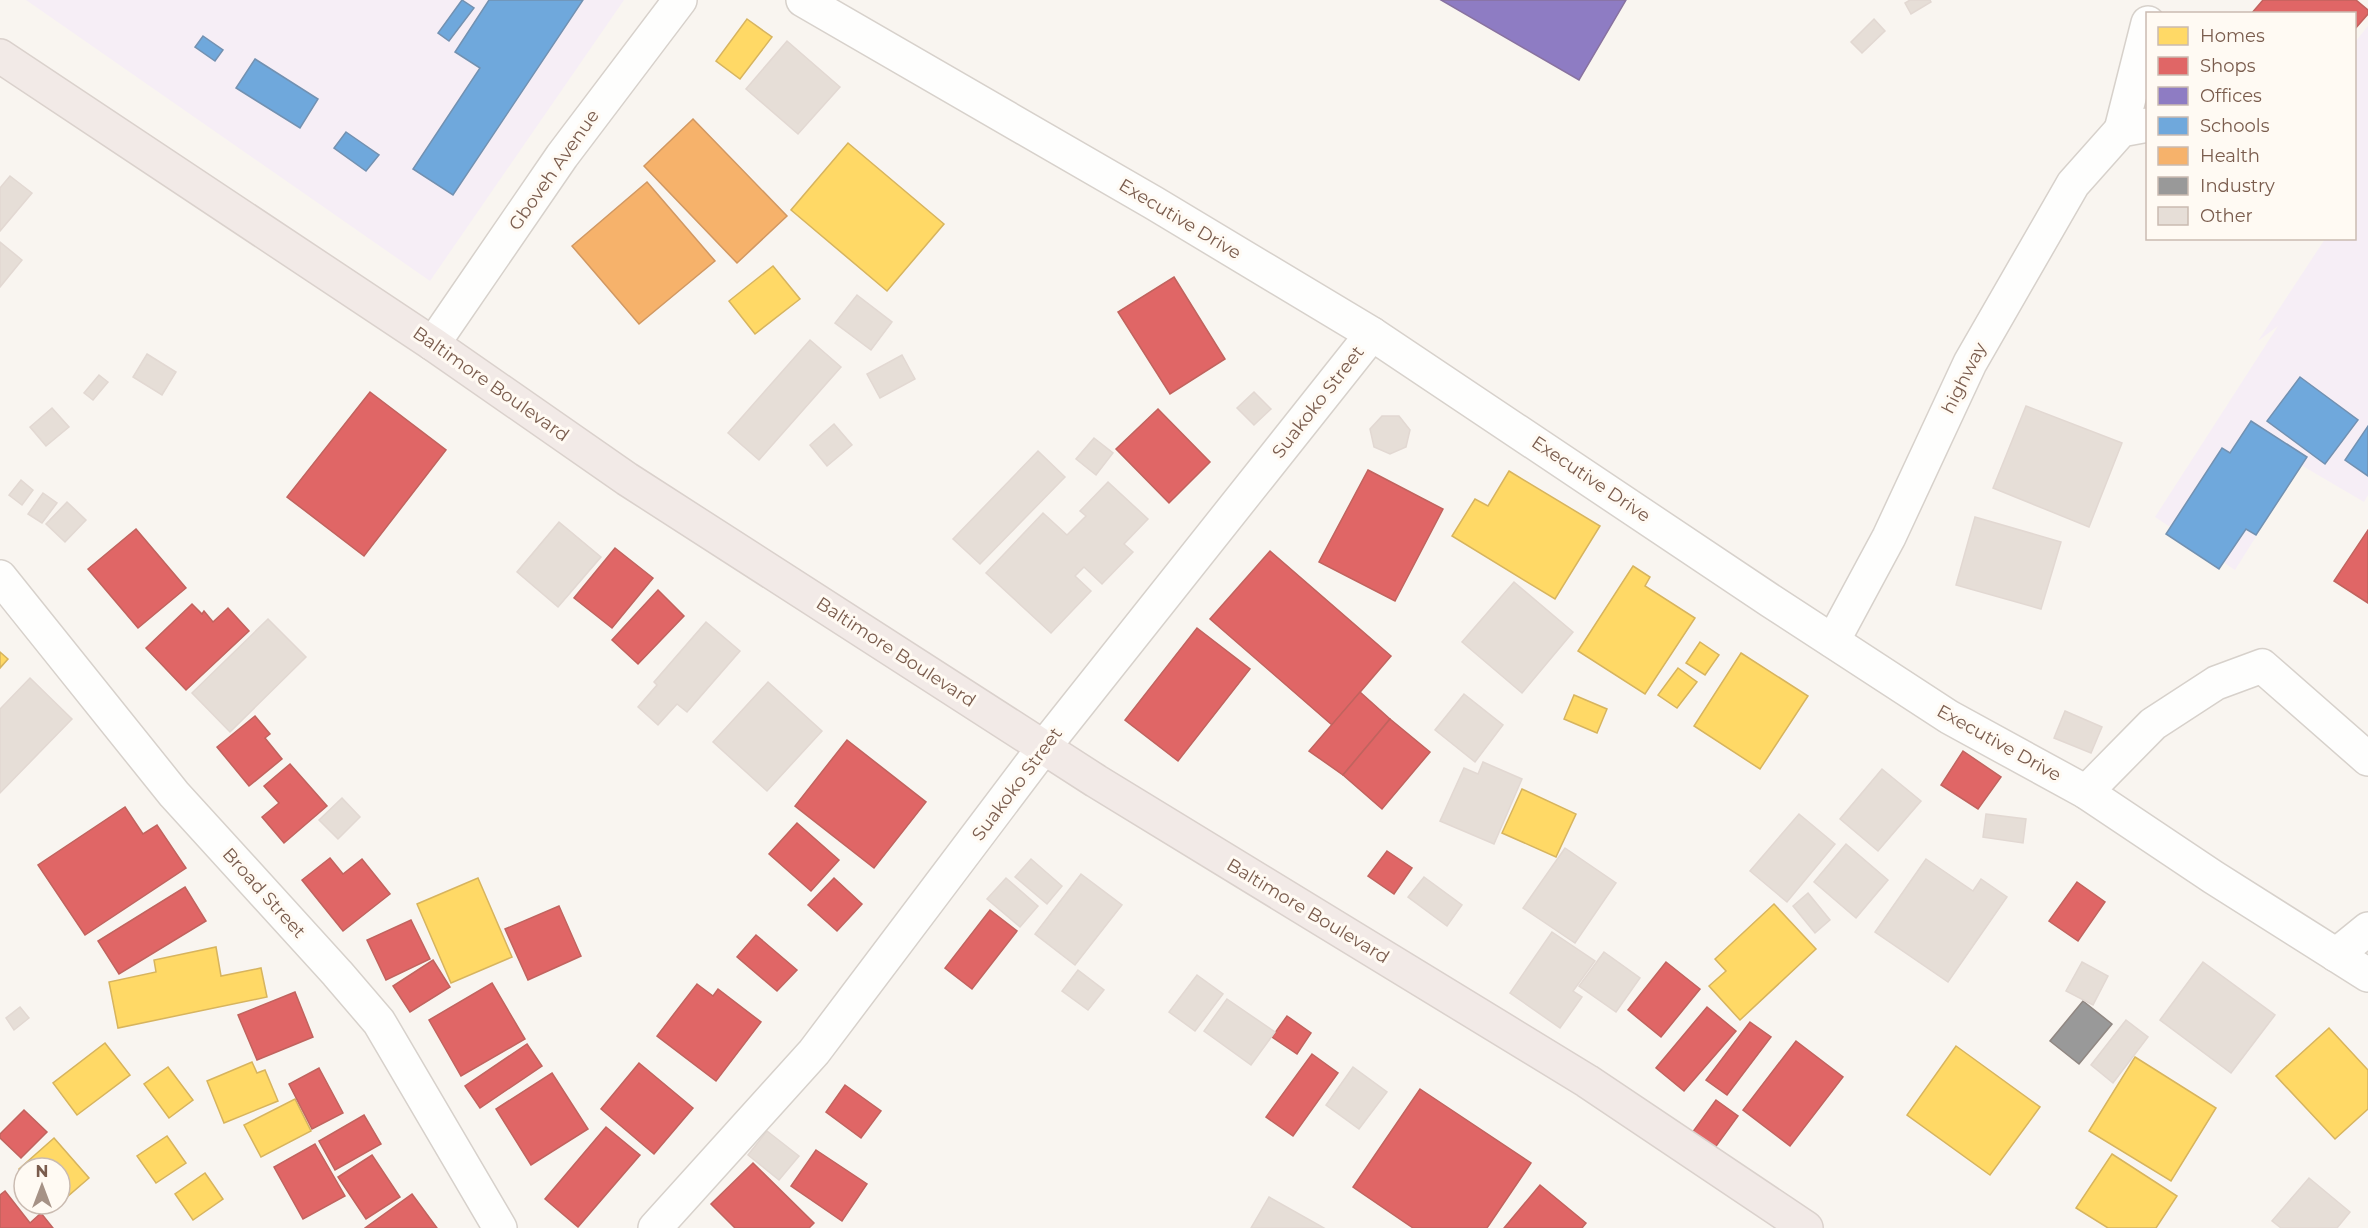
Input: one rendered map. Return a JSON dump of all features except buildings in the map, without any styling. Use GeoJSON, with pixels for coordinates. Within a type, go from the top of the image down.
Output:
{"type":"FeatureCollection","features":[{"type":"Feature","properties":{"kind":"highway","name":"Baltimore Boulevard"},"geometry":{"type":"LineString","coordinates":[[0,56],[434,344],[627,479],[1096,781],[1587,1081],[1806,1228]]}},
{"type":"Feature","properties":{"kind":"street","name":"Gboveh Avenue"},"geometry":{"type":"LineString","coordinates":[[434,344],[562,156],[680,0]]}},
{"type":"Feature","properties":{"kind":"street","name":"Executive Drive"},"geometry":{"type":"LineString","coordinates":[[803,0],[1154,203],[1372,334],[1949,717],[2086,792],[2368,975]]}},
{"type":"Feature","properties":{"kind":"street","name":"highway"},"geometry":{"type":"LineString","coordinates":[[1833,641],[1889,537],[1970,363],[2073,184],[2134,127],[2146,38]]}},
{"type":"Feature","properties":{"kind":"street","name":"Suakoko Street"},"geometry":{"type":"LineString","coordinates":[[655,1228],[814,1052],[1044,747],[1372,334]]}},
{"type":"Feature","properties":{"kind":"street","name":"Broad Street"},"geometry":{"type":"LineString","coordinates":[[0,577],[174,794],[379,1022],[500,1228]]}},
{"type":"Feature","properties":{"kind":"street"},"geometry":{"type":"LineString","coordinates":[[2086,792],[2153,724],[2216,683],[2262,666],[2368,759]]}},
{"type":"Feature","properties":{"kind":"street"},"geometry":{"type":"LineString","coordinates":[[2336,955],[2368,929]]}},
{"type":"Feature","properties":{"kind":"shaded area"},"geometry":{"type":"Polygon","coordinates":[[[26,0],[624,0],[430,281],[26,0]]]}},
{"type":"Feature","properties":{"kind":"shaded area"},"geometry":{"type":"Polygon","coordinates":[[[2368,26],[2368,495],[2364,502],[2301,465],[2235,570],[2155,517],[2278,326],[2258,341],[2324,240],[2356,240],[2356,41],[2368,26]]]}}]}
